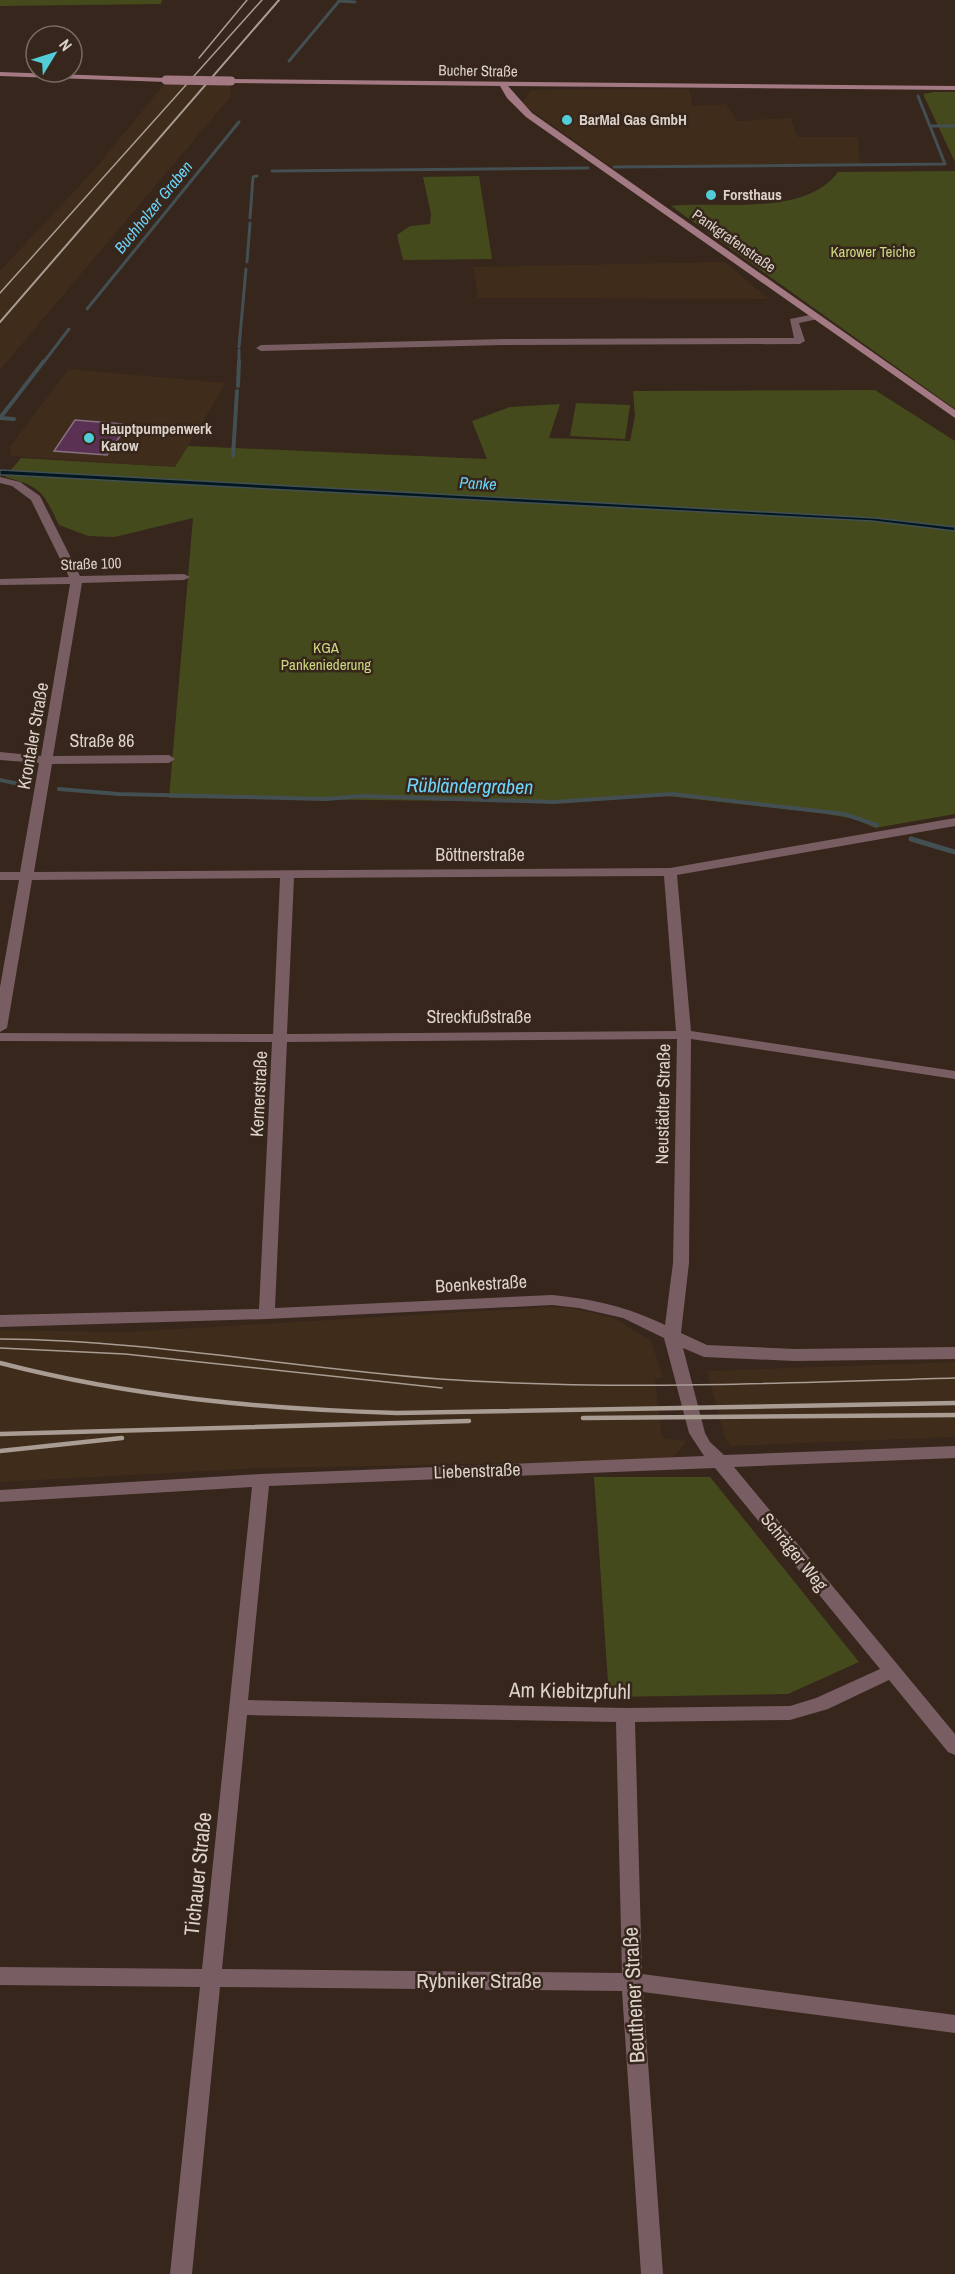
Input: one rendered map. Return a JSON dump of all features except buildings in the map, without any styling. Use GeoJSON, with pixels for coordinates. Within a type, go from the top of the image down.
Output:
{"type":"FeatureCollection","features":[{"type":"Feature","properties":{"kind":"main road","name":"Bucher Straße"},"geometry":{"type":"LineString","coordinates":[[0,74],[231,81],[955,88]]}},
{"type":"Feature","properties":{"kind":"main road","name":"Pankgrafenstraße"},"geometry":{"type":"LineString","coordinates":[[503,84],[510,96],[529,115],[955,416]]}},
{"type":"Feature","properties":{"kind":"street"},"geometry":{"type":"LineString","coordinates":[[261,348],[503,342],[800,341],[793,321],[816,317]]}},
{"type":"Feature","properties":{"kind":"street"},"geometry":{"type":"LineString","coordinates":[[0,480],[16,484],[36,498],[76,579]]}},
{"type":"Feature","properties":{"kind":"street","name":"Straße 100"},"geometry":{"type":"LineString","coordinates":[[0,582],[184,577]]}},
{"type":"Feature","properties":{"kind":"street","name":"Krontaler Straße"},"geometry":{"type":"LineString","coordinates":[[0,1029],[28,876],[76,579]]}},
{"type":"Feature","properties":{"kind":"street","name":"Straße 86"},"geometry":{"type":"LineString","coordinates":[[0,756],[47,760],[170,759]]}},
{"type":"Feature","properties":{"kind":"street","name":"Böttnerstraße"},"geometry":{"type":"LineString","coordinates":[[0,876],[670,872],[955,822]]}},
{"type":"Feature","properties":{"kind":"street","name":"Neustädter Straße"},"geometry":{"type":"LineString","coordinates":[[670,872],[684,1035],[681,1263],[672,1337]]}},
{"type":"Feature","properties":{"kind":"street","name":"Kernerstraße"},"geometry":{"type":"LineString","coordinates":[[267,1314],[287,875]]}},
{"type":"Feature","properties":{"kind":"street","name":"Streckfußstraße"},"geometry":{"type":"LineString","coordinates":[[0,1037],[281,1038],[701,1035],[955,1075]]}},
{"type":"Feature","properties":{"kind":"street","name":"Boenkestraße"},"geometry":{"type":"LineString","coordinates":[[0,1321],[267,1314],[552,1300],[579,1303],[628,1314],[704,1351],[795,1355],[955,1353]]}},
{"type":"Feature","properties":{"kind":"street","name":"Schräger Weg"},"geometry":{"type":"LineString","coordinates":[[672,1337],[697,1433],[704,1446],[721,1463],[955,1747]]}},
{"type":"Feature","properties":{"kind":"street","name":"Liebenstraße"},"geometry":{"type":"LineString","coordinates":[[0,1496],[261,1480],[955,1452]]}},
{"type":"Feature","properties":{"kind":"street","name":"Tichauer Straße"},"geometry":{"type":"LineString","coordinates":[[181,2274],[261,1480]]}},
{"type":"Feature","properties":{"kind":"street","name":"Am Kiebitzpfuhl"},"geometry":{"type":"LineString","coordinates":[[239,1707],[624,1715],[790,1713],[820,1704],[892,1671]]}},
{"type":"Feature","properties":{"kind":"street","name":"Beuthener Straße"},"geometry":{"type":"LineString","coordinates":[[624,1715],[632,1982],[652,2274]]}},
{"type":"Feature","properties":{"kind":"street","name":"Rybniker Straße"},"geometry":{"type":"LineString","coordinates":[[0,1976],[632,1982],[955,2024]]}},
{"type":"Feature","properties":{"kind":"shaded area"},"geometry":{"type":"Polygon","coordinates":[[[165,83],[230,84],[231,96],[0,370],[0,271],[95,169],[165,83]]]}},
{"type":"Feature","properties":{"kind":"shaded area"},"geometry":{"type":"Polygon","coordinates":[[[689,89],[693,106],[726,104],[737,121],[791,118],[797,137],[858,137],[860,164],[610,166],[524,105],[523,101],[531,90],[689,89]]]}},
{"type":"Feature","properties":{"kind":"shaded area"},"geometry":{"type":"Polygon","coordinates":[[[725,262],[769,299],[478,298],[473,267],[725,262]]]}},
{"type":"Feature","properties":{"kind":"shaded area"},"geometry":{"type":"Polygon","coordinates":[[[69,369],[226,383],[175,467],[11,456],[9,448],[69,369]]]}},
{"type":"Feature","properties":{"kind":"shaded area"},"geometry":{"type":"Polygon","coordinates":[[[550,1307],[571,1308],[614,1318],[651,1341],[663,1377],[655,1379],[662,1438],[687,1441],[671,1460],[262,1468],[0,1482],[0,1330],[125,1332],[550,1307]]]}},
{"type":"Feature","properties":{"kind":"shaded area"},"geometry":{"type":"Polygon","coordinates":[[[955,1362],[955,1437],[730,1446],[725,1438],[707,1371],[955,1362]]]}},
{"type":"Feature","properties":{"kind":"green space"},"geometry":{"type":"Polygon","coordinates":[[[0,0],[162,0],[161,4],[0,6],[0,0]]]}},
{"type":"Feature","properties":{"kind":"green space"},"geometry":{"type":"Polygon","coordinates":[[[955,92],[955,162],[923,94],[955,92]]]}},
{"type":"Feature","properties":{"kind":"green space","name":"Karower Teiche"},"geometry":{"type":"Polygon","coordinates":[[[955,171],[955,409],[671,206],[761,204],[784,201],[805,196],[823,186],[838,172],[955,171]]]}},
{"type":"Feature","properties":{"kind":"green space"},"geometry":{"type":"Polygon","coordinates":[[[479,176],[492,259],[403,260],[397,235],[410,226],[430,224],[431,214],[423,177],[479,176]]]}},
{"type":"Feature","properties":{"kind":"green space","name":"KGA Pankeniederung"},"geometry":{"type":"Polygon","coordinates":[[[875,390],[955,441],[955,814],[875,828],[855,819],[820,813],[649,794],[562,802],[169,798],[193,518],[115,537],[88,536],[59,525],[40,492],[27,484],[5,477],[21,458],[175,467],[188,446],[487,459],[472,421],[510,407],[560,404],[549,438],[630,441],[635,416],[633,391],[875,390]]]}},
{"type":"Feature","properties":{"kind":"green space"},"geometry":{"type":"Polygon","coordinates":[[[576,403],[630,405],[625,439],[570,436],[576,403]]]}},
{"type":"Feature","properties":{"kind":"green space"},"geometry":{"type":"Polygon","coordinates":[[[594,1477],[710,1477],[859,1662],[788,1694],[609,1697],[594,1477]]]}},
{"type":"Feature","properties":{"kind":"water"},"geometry":{"type":"Polygon","coordinates":[[[0,470],[875,518],[955,527],[955,531],[872,521],[0,475],[0,470]]]}},
{"type":"Feature","properties":{"kind":"waterway","name":"Buchholzer Graben"},"geometry":{"type":"LineString","coordinates":[[289,61],[339,1]]}},
{"type":"Feature","properties":{"kind":"waterway"},"geometry":{"type":"LineString","coordinates":[[339,1],[355,2]]}},
{"type":"Feature","properties":{"kind":"waterway"},"geometry":{"type":"LineString","coordinates":[[614,167],[945,164],[918,96]]}},
{"type":"Feature","properties":{"kind":"waterway","name":"Buchholzer Graben"},"geometry":{"type":"LineString","coordinates":[[87,309],[239,122]]}},
{"type":"Feature","properties":{"kind":"waterway"},"geometry":{"type":"LineString","coordinates":[[930,126],[955,126]]}},
{"type":"Feature","properties":{"kind":"waterway"},"geometry":{"type":"LineString","coordinates":[[272,171],[588,168]]}},
{"type":"Feature","properties":{"kind":"waterway"},"geometry":{"type":"LineString","coordinates":[[250,218],[253,177],[257,176]]}},
{"type":"Feature","properties":{"kind":"waterway"},"geometry":{"type":"LineString","coordinates":[[247,262],[250,223]]}},
{"type":"Feature","properties":{"kind":"waterway"},"geometry":{"type":"LineString","coordinates":[[239,347],[246,269]]}},
{"type":"Feature","properties":{"kind":"waterway","name":"Buchholzer Graben"},"geometry":{"type":"LineString","coordinates":[[43,363],[69,329]]}},
{"type":"Feature","properties":{"kind":"waterway"},"geometry":{"type":"LineString","coordinates":[[239,350],[239,361]]}},
{"type":"Feature","properties":{"kind":"waterway","name":"Buchholzer Graben"},"geometry":{"type":"LineString","coordinates":[[14,419],[0,418],[44,361]]}},
{"type":"Feature","properties":{"kind":"waterway"},"geometry":{"type":"LineString","coordinates":[[238,386],[239,361]]}},
{"type":"Feature","properties":{"kind":"waterway"},"geometry":{"type":"LineString","coordinates":[[233,456],[237,391]]}},
{"type":"Feature","properties":{"kind":"waterway","name":"Rübländergraben"},"geometry":{"type":"LineString","coordinates":[[0,780],[24,785]]}},
{"type":"Feature","properties":{"kind":"waterway","name":"Rübländergraben"},"geometry":{"type":"LineString","coordinates":[[59,789],[118,794],[326,799],[361,796],[554,802],[672,794],[844,814],[877,825]]}},
{"type":"Feature","properties":{"kind":"waterway","name":"Rübländergraben"},"geometry":{"type":"LineString","coordinates":[[911,839],[955,852]]}},
{"type":"Feature","properties":{"kind":"tram line"},"geometry":{"type":"LineString","coordinates":[[199,58],[247,0]]}},
{"type":"Feature","properties":{"kind":"tram line"},"geometry":{"type":"LineString","coordinates":[[0,293],[262,0]]}},
{"type":"Feature","properties":{"kind":"tram line"},"geometry":{"type":"LineString","coordinates":[[0,1339],[111,1344],[385,1374],[504,1383],[698,1385],[955,1378]]}},
{"type":"Feature","properties":{"kind":"tram line"},"geometry":{"type":"LineString","coordinates":[[0,1348],[125,1354],[442,1388]]}},
{"type":"Feature","properties":{"kind":"railway"},"geometry":{"type":"LineString","coordinates":[[0,322],[279,0]]}},
{"type":"Feature","properties":{"kind":"railway"},"geometry":{"type":"LineString","coordinates":[[0,1363],[98,1385],[148,1393],[247,1404],[347,1411],[397,1413],[955,1403]]}},
{"type":"Feature","properties":{"kind":"railway"},"geometry":{"type":"LineString","coordinates":[[583,1418],[955,1415]]}},
{"type":"Feature","properties":{"kind":"railway"},"geometry":{"type":"LineString","coordinates":[[0,1434],[469,1421]]}},
{"type":"Feature","properties":{"kind":"railway"},"geometry":{"type":"LineString","coordinates":[[0,1451],[122,1438]]}},
{"type":"Feature","properties":{"kind":"place","name":"BarMal Gas GmbH"},"geometry":{"type":"Point","coordinates":[567,120]}},
{"type":"Feature","properties":{"kind":"place","name":"Forsthaus"},"geometry":{"type":"Point","coordinates":[711,195]}},
{"type":"Feature","properties":{"kind":"place","name":"Hauptpumpenwerk Karow"},"geometry":{"type":"Point","coordinates":[89,438]}},
{"type":"Feature","properties":{"kind":"water label","name":"Panke"},"geometry":{"type":"Point","coordinates":[478,483]}}]}
